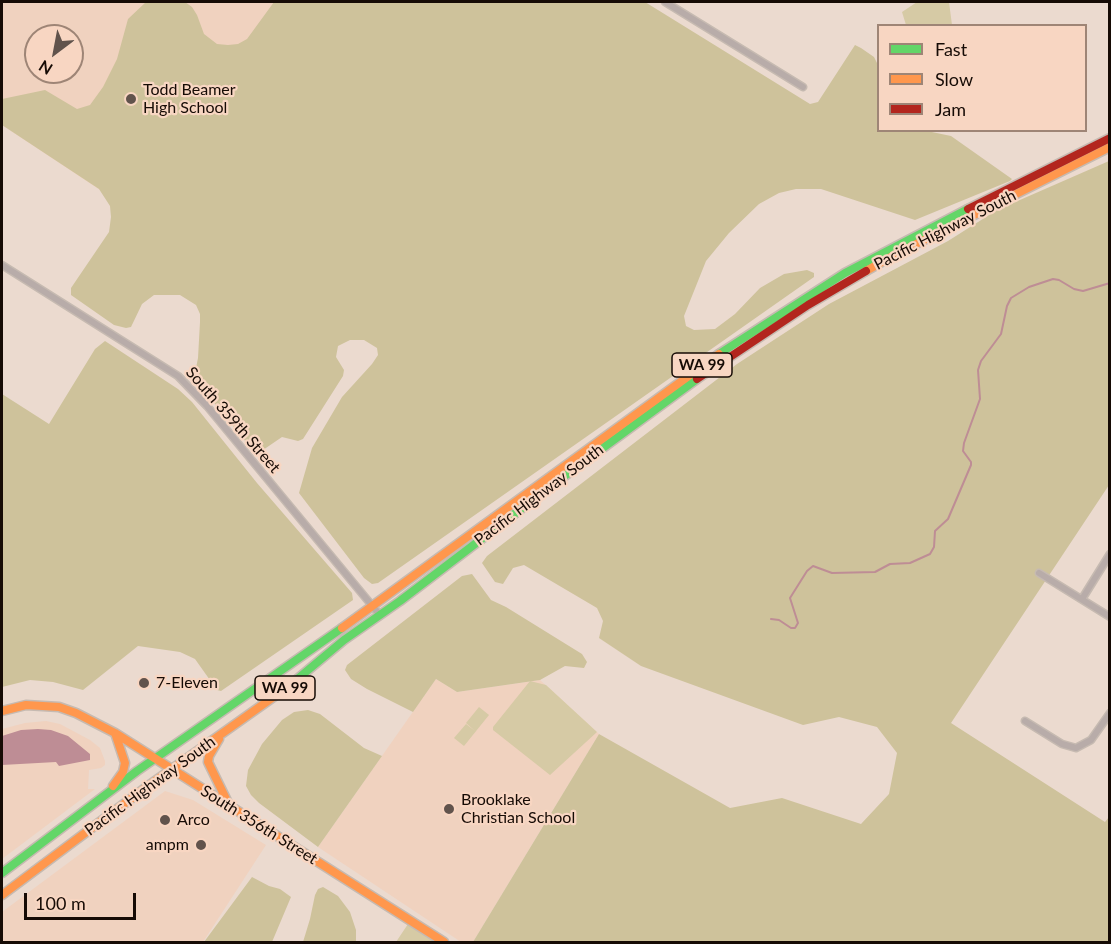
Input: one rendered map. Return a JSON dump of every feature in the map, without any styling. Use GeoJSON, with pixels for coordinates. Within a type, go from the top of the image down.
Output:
{"type":"FeatureCollection","features":[{"type":"Feature","properties":{"kind":"main road","name":"Pacific Highway South"},"geometry":{"type":"LineString","coordinates":[[2,873],[106,795],[678,382],[780,313],[845,273],[910,238],[1110,138]]}},
{"type":"Feature","properties":{"kind":"main road","name":"Pacific Highway South"},"geometry":{"type":"LineString","coordinates":[[2,895],[311,669],[344,640],[400,601],[686,386],[808,305],[904,250],[1110,147]]}},
{"type":"Feature","properties":{"kind":"main road","name":"South 356th Street"},"geometry":{"type":"LineString","coordinates":[[2,711],[26,705],[59,707],[76,713],[115,734],[444,942]]}},
{"type":"Feature","properties":{"kind":"main road"},"geometry":{"type":"LineString","coordinates":[[224,732],[209,756],[208,762],[230,807]]}},
{"type":"Feature","properties":{"kind":"main road"},"geometry":{"type":"LineString","coordinates":[[106,795],[124,768],[123,757],[115,734]]}},
{"type":"Feature","properties":{"kind":"street"},"geometry":{"type":"LineString","coordinates":[[664,2],[803,87]]}},
{"type":"Feature","properties":{"kind":"street","name":"South 359th Street"},"geometry":{"type":"LineString","coordinates":[[2,265],[178,376],[207,406],[379,614]]}},
{"type":"Feature","properties":{"kind":"street"},"geometry":{"type":"LineString","coordinates":[[1082,599],[1110,554]]}},
{"type":"Feature","properties":{"kind":"street"},"geometry":{"type":"LineString","coordinates":[[1039,573],[1110,617]]}},
{"type":"Feature","properties":{"kind":"street"},"geometry":{"type":"LineString","coordinates":[[1025,721],[1062,744],[1076,748],[1090,740],[1110,713]]}},
{"type":"Feature","properties":{"kind":"shaded area","name":"Todd Beamer High School"},"geometry":{"type":"Polygon","coordinates":[[[2,2],[323,2],[171,237],[2,125],[2,2]]]}},
{"type":"Feature","properties":{"kind":"shaded area"},"geometry":{"type":"Polygon","coordinates":[[[146,2],[185,2],[197,15],[204,34],[217,44],[228,45],[238,44],[247,39],[274,2],[645,2],[810,104],[818,102],[855,45],[874,57],[877,63],[877,132],[932,132],[951,136],[1012,179],[915,220],[821,189],[796,189],[779,193],[759,204],[729,233],[706,261],[684,316],[686,326],[694,330],[715,329],[735,314],[760,288],[784,274],[807,270],[814,273],[814,277],[378,583],[372,584],[364,578],[299,493],[312,448],[342,397],[378,355],[377,348],[364,340],[350,340],[338,346],[336,357],[344,370],[343,376],[303,439],[298,441],[282,437],[255,453],[216,405],[196,385],[194,378],[198,358],[200,314],[196,305],[180,295],[154,295],[142,304],[131,327],[126,328],[114,325],[71,295],[71,288],[109,232],[110,206],[99,189],[2,125],[2,99],[45,90],[77,109],[90,105],[103,87],[117,59],[128,19],[146,2]]]}},
{"type":"Feature","properties":{"kind":"shaded area"},"geometry":{"type":"Polygon","coordinates":[[[917,2],[949,2],[952,24],[906,24],[902,12],[917,2]]]}},
{"type":"Feature","properties":{"kind":"shaded area"},"geometry":{"type":"Polygon","coordinates":[[[1109,161],[1109,485],[951,723],[1105,822],[1109,817],[1109,942],[473,942],[599,734],[730,808],[782,798],[861,824],[889,794],[897,753],[877,727],[839,717],[803,725],[641,666],[599,638],[603,621],[597,608],[524,565],[513,568],[503,584],[495,582],[482,563],[487,556],[737,364],[829,304],[948,241],[997,210],[1109,161]]]}},
{"type":"Feature","properties":{"kind":"shaded area"},"geometry":{"type":"Polygon","coordinates":[[[105,341],[178,389],[192,402],[257,483],[352,593],[353,600],[221,691],[217,690],[195,659],[180,652],[138,646],[83,690],[53,682],[30,680],[2,687],[2,394],[49,424],[95,349],[105,341]]]}},
{"type":"Feature","properties":{"kind":"shaded area"},"geometry":{"type":"Polygon","coordinates":[[[472,574],[491,600],[582,654],[587,662],[584,668],[565,666],[540,680],[457,692],[436,679],[413,712],[351,679],[345,670],[347,665],[462,576],[472,574]]]}},
{"type":"Feature","properties":{"kind":"shaded area","name":"Brooklake Christian School"},"geometry":{"type":"Polygon","coordinates":[[[436,679],[457,692],[540,680],[599,734],[473,942],[461,942],[318,847],[436,679]]]}},
{"type":"Feature","properties":{"kind":"shaded area"},"geometry":{"type":"Polygon","coordinates":[[[530,681],[546,685],[597,732],[550,775],[493,730],[493,727],[530,681]]]}},
{"type":"Feature","properties":{"kind":"shaded area"},"geometry":{"type":"Polygon","coordinates":[[[479,707],[489,715],[464,746],[454,738],[466,724],[475,731],[466,723],[479,707]]]}},
{"type":"Feature","properties":{"kind":"shaded area"},"geometry":{"type":"Polygon","coordinates":[[[308,710],[320,714],[364,748],[382,756],[318,847],[259,803],[246,786],[248,770],[262,744],[282,720],[294,712],[308,710]]]}},
{"type":"Feature","properties":{"kind":"shaded area"},"geometry":{"type":"Polygon","coordinates":[[[46,721],[60,724],[90,740],[100,748],[105,765],[89,770],[88,789],[95,789],[2,859],[2,729],[46,721]]]}},
{"type":"Feature","properties":{"kind":"shaded area"},"geometry":{"type":"Polygon","coordinates":[[[21,730],[51,730],[68,736],[90,754],[90,760],[59,766],[56,762],[2,765],[2,736],[21,730]]]}},
{"type":"Feature","properties":{"kind":"shaded area"},"geometry":{"type":"Polygon","coordinates":[[[165,791],[193,800],[266,845],[203,942],[2,942],[2,912],[165,791]]]}},
{"type":"Feature","properties":{"kind":"shaded area"},"geometry":{"type":"Polygon","coordinates":[[[252,877],[280,889],[291,897],[272,942],[204,942],[252,877]]]}},
{"type":"Feature","properties":{"kind":"shaded area"},"geometry":{"type":"Polygon","coordinates":[[[323,887],[338,896],[350,912],[356,930],[356,942],[303,942],[315,895],[318,889],[323,887]]]}},
{"type":"Feature","properties":{"kind":"shaded area"},"geometry":{"type":"Polygon","coordinates":[[[410,921],[444,942],[396,942],[410,921]]]}},
{"type":"Feature","properties":{"kind":"waterway"},"geometry":{"type":"LineString","coordinates":[[771,619],[779,620],[795,628],[798,623],[790,598],[807,571],[813,566],[832,573],[875,572],[890,564],[910,563],[930,554],[934,547],[935,531],[948,519],[971,465],[963,451],[980,399],[978,370],[981,361],[1001,334],[1011,298],[1029,287],[1053,279],[1083,291],[1110,283]]}},
{"type":"Feature","properties":{"kind":"traffic: fast"},"geometry":{"type":"LineString","coordinates":[[719,354],[845,273],[968,209]]}},
{"type":"Feature","properties":{"kind":"traffic: fast"},"geometry":{"type":"LineString","coordinates":[[289,686],[344,640],[400,601],[697,379]]}},
{"type":"Feature","properties":{"kind":"traffic: fast"},"geometry":{"type":"LineString","coordinates":[[2,873],[137,771],[342,628]]}},
{"type":"Feature","properties":{"kind":"traffic: slow"},"geometry":{"type":"LineString","coordinates":[[866,271],[1110,147]]}},
{"type":"Feature","properties":{"kind":"traffic: slow"},"geometry":{"type":"LineString","coordinates":[[342,628],[719,354]]}},
{"type":"Feature","properties":{"kind":"traffic: slow"},"geometry":{"type":"LineString","coordinates":[[2,895],[148,786],[289,686]]}},
{"type":"Feature","properties":{"kind":"traffic: slow"},"geometry":{"type":"LineString","coordinates":[[2,711],[26,705],[59,707],[115,733],[444,942]]}},
{"type":"Feature","properties":{"kind":"traffic: slow"},"geometry":{"type":"LineString","coordinates":[[113,786],[123,772],[125,763],[115,733]]}},
{"type":"Feature","properties":{"kind":"traffic: slow"},"geometry":{"type":"LineString","coordinates":[[219,739],[208,762],[230,807]]}},
{"type":"Feature","properties":{"kind":"traffic: jam"},"geometry":{"type":"LineString","coordinates":[[968,209],[1110,138]]}},
{"type":"Feature","properties":{"kind":"traffic: jam"},"geometry":{"type":"LineString","coordinates":[[697,379],[808,305],[866,271]]}},
{"type":"Feature","properties":{"kind":"place","name":"Todd Beamer High School"},"geometry":{"type":"Point","coordinates":[131,99]}},
{"type":"Feature","properties":{"kind":"place","name":"7-Eleven"},"geometry":{"type":"Point","coordinates":[144,683]}},
{"type":"Feature","properties":{"kind":"place","name":"Brooklake Christian School"},"geometry":{"type":"Point","coordinates":[449,809]}},
{"type":"Feature","properties":{"kind":"place","name":"Arco"},"geometry":{"type":"Point","coordinates":[165,820]}},
{"type":"Feature","properties":{"kind":"place","name":"ampm"},"geometry":{"type":"Point","coordinates":[201,845]}}]}
